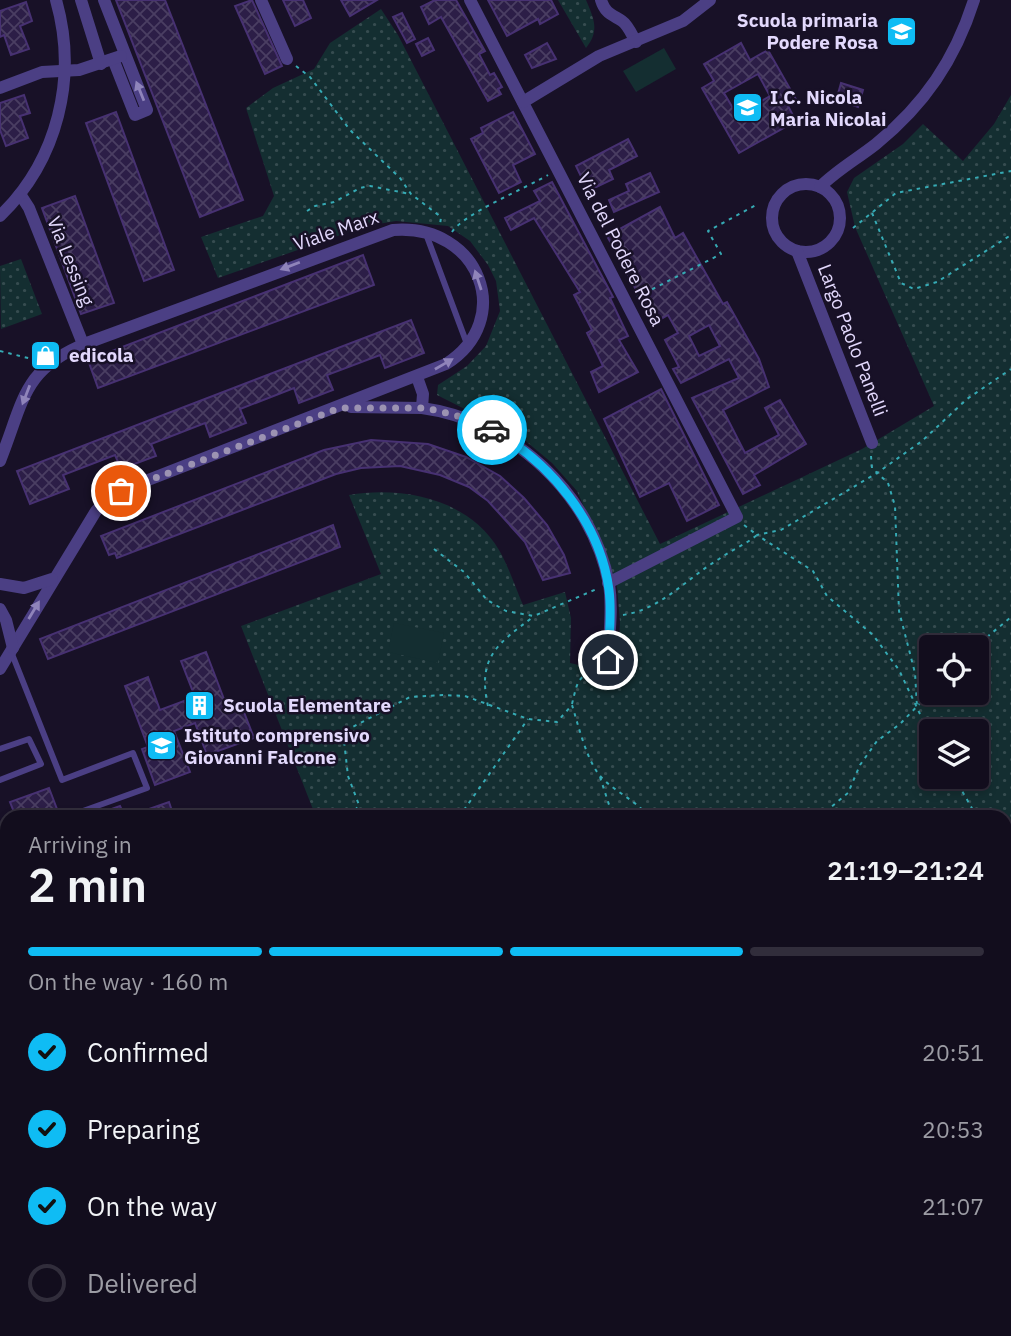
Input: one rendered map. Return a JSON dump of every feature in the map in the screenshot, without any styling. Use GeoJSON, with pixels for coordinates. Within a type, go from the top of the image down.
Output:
{"type":"FeatureCollection","features":[{"type":"Feature","properties":{"kind":"street"},"geometry":{"type":"LineString","coordinates":[[0,216],[20,194],[41,162],[55,131],[65,70],[63,27],[56,0]]}},
{"type":"Feature","properties":{"kind":"street"},"geometry":{"type":"LineString","coordinates":[[81,0],[113,59]]}},
{"type":"Feature","properties":{"kind":"street"},"geometry":{"type":"LineString","coordinates":[[104,0],[113,59]]}},
{"type":"Feature","properties":{"kind":"street"},"geometry":{"type":"LineString","coordinates":[[261,0],[287,59]]}},
{"type":"Feature","properties":{"kind":"street","name":"Via del Podere Rosa"},"geometry":{"type":"LineString","coordinates":[[470,0],[737,516]]}},
{"type":"Feature","properties":{"kind":"street"},"geometry":{"type":"LineString","coordinates":[[601,0],[611,17],[624,22],[636,42]]}},
{"type":"Feature","properties":{"kind":"street"},"geometry":{"type":"LineString","coordinates":[[523,102],[599,56],[682,21],[710,0]]}},
{"type":"Feature","properties":{"kind":"street"},"geometry":{"type":"LineString","coordinates":[[820,187],[897,127],[925,98],[949,62],[974,0]]}},
{"type":"Feature","properties":{"kind":"street"},"geometry":{"type":"LineString","coordinates":[[0,88],[42,72],[65,70],[113,59]]}},
{"type":"Feature","properties":{"kind":"street","name":"Largo Paolo Panelli"},"geometry":{"type":"LineString","coordinates":[[797,251],[819,249],[829,243],[840,224],[836,202],[820,187],[798,185],[779,197],[774,206],[774,229],[779,239],[797,251],[872,443]]}},
{"type":"Feature","properties":{"kind":"street","name":"Via Lessing"},"geometry":{"type":"LineString","coordinates":[[20,194],[29,208],[83,344]]}},
{"type":"Feature","properties":{"kind":"street","name":"Viale Marx"},"geometry":{"type":"LineString","coordinates":[[0,461],[29,386],[44,365],[83,344],[376,234],[396,230],[425,232],[444,237],[471,261],[482,291],[479,320],[467,344],[451,361],[340,408],[112,496],[96,511],[52,579],[0,669]]}},
{"type":"Feature","properties":{"kind":"street"},"geometry":{"type":"LineString","coordinates":[[417,377],[423,394],[422,408]]}},
{"type":"Feature","properties":{"kind":"street"},"geometry":{"type":"LineString","coordinates":[[340,408],[422,408],[484,426],[538,463],[562,488],[581,514],[598,551],[608,583],[608,660]]}},
{"type":"Feature","properties":{"kind":"street"},"geometry":{"type":"LineString","coordinates":[[608,583],[737,516]]}},
{"type":"Feature","properties":{"kind":"street"},"geometry":{"type":"LineString","coordinates":[[0,584],[24,587],[52,579]]}},
{"type":"Feature","properties":{"kind":"street"},"geometry":{"type":"LineString","coordinates":[[0,609],[6,620],[11,649]]}},
{"type":"Feature","properties":{"kind":"lane"},"geometry":{"type":"LineString","coordinates":[[425,232],[467,344]]}},
{"type":"Feature","properties":{"kind":"lane"},"geometry":{"type":"LineString","coordinates":[[11,649],[62,780],[133,753],[147,788],[86,810]]}},
{"type":"Feature","properties":{"kind":"lane"},"geometry":{"type":"LineString","coordinates":[[0,749],[29,739],[41,764],[0,780]]}},
{"type":"Feature","properties":{"kind":"path"},"geometry":{"type":"LineString","coordinates":[[287,59],[310,77],[350,130],[400,178],[411,194],[440,217],[444,237]]}},
{"type":"Feature","properties":{"kind":"path"},"geometry":{"type":"LineString","coordinates":[[444,237],[457,223],[558,169]]}},
{"type":"Feature","properties":{"kind":"path"},"geometry":{"type":"LineString","coordinates":[[853,228],[896,193],[909,188],[1011,171]]}},
{"type":"Feature","properties":{"kind":"path"},"geometry":{"type":"LineString","coordinates":[[307,211],[315,206],[334,202],[360,188],[381,188],[411,194]]}},
{"type":"Feature","properties":{"kind":"path"},"geometry":{"type":"LineString","coordinates":[[626,302],[721,254],[708,230],[756,205]]}},
{"type":"Feature","properties":{"kind":"path"},"geometry":{"type":"LineString","coordinates":[[872,213],[901,283],[914,289],[937,282],[1011,235]]}},
{"type":"Feature","properties":{"kind":"path"},"geometry":{"type":"LineString","coordinates":[[0,351],[32,358],[44,365]]}},
{"type":"Feature","properties":{"kind":"path"},"geometry":{"type":"LineString","coordinates":[[610,617],[631,614],[670,596],[717,559],[757,535],[781,530],[877,473],[922,441],[967,399],[1011,369]]}},
{"type":"Feature","properties":{"kind":"path"},"geometry":{"type":"LineString","coordinates":[[872,443],[871,460],[877,473],[888,482],[895,506],[899,611],[915,673],[917,707]]}},
{"type":"Feature","properties":{"kind":"path"},"geometry":{"type":"LineString","coordinates":[[737,516],[757,535],[813,571],[827,596],[873,635],[899,670],[923,719]]}},
{"type":"Feature","properties":{"kind":"path"},"geometry":{"type":"LineString","coordinates":[[435,549],[464,572],[487,600],[506,611],[534,616]]}},
{"type":"Feature","properties":{"kind":"path"},"geometry":{"type":"LineString","coordinates":[[488,707],[482,682],[489,658],[499,642],[534,616],[577,600],[608,583]]}},
{"type":"Feature","properties":{"kind":"path"},"geometry":{"type":"LineString","coordinates":[[989,635],[1011,617]]}},
{"type":"Feature","properties":{"kind":"path"},"geometry":{"type":"LineString","coordinates":[[355,810],[359,805],[348,776],[343,732],[410,697],[465,696],[488,707],[528,719],[557,722],[572,705],[578,681],[586,673],[606,670],[608,660]]}},
{"type":"Feature","properties":{"kind":"path"},"geometry":{"type":"LineString","coordinates":[[572,705],[611,810]]}},
{"type":"Feature","properties":{"kind":"path"},"geometry":{"type":"LineString","coordinates":[[827,810],[848,793],[860,765],[877,741],[917,707]]}},
{"type":"Feature","properties":{"kind":"path"},"geometry":{"type":"LineString","coordinates":[[463,810],[528,719]]}},
{"type":"Feature","properties":{"kind":"path"},"geometry":{"type":"LineString","coordinates":[[600,776],[642,810]]}},
{"type":"Feature","properties":{"kind":"path"},"geometry":{"type":"LineString","coordinates":[[961,789],[973,810]]}},
{"type":"Feature","properties":{"kind":"green space"},"geometry":{"type":"Polygon","coordinates":[[[558,0],[586,0],[594,30],[586,48],[558,0]]]}},
{"type":"Feature","properties":{"kind":"green space"},"geometry":{"type":"Polygon","coordinates":[[[381,9],[398,35],[660,544],[862,449],[934,406],[855,227],[847,192],[854,178],[903,144],[923,124],[963,161],[994,124],[1011,95],[1011,810],[313,810],[241,626],[381,574],[349,495],[412,495],[453,508],[471,519],[499,550],[523,605],[565,592],[571,618],[570,663],[617,674],[620,622],[617,587],[611,567],[577,491],[552,463],[522,438],[437,395],[438,385],[467,366],[486,346],[500,311],[496,281],[470,241],[448,226],[396,221],[366,226],[218,278],[201,237],[263,216],[274,196],[246,108],[273,88],[314,69],[330,43],[381,9]]]}},
{"type":"Feature","properties":{"kind":"green space"},"geometry":{"type":"Polygon","coordinates":[[[664,48],[676,69],[636,92],[623,71],[664,48]]]}},
{"type":"Feature","properties":{"kind":"green space"},"geometry":{"type":"Polygon","coordinates":[[[21,259],[42,314],[1,329],[0,266],[21,259]]]}},
{"type":"Feature","properties":{"kind":"green space"},"geometry":{"type":"Polygon","coordinates":[[[394,623],[444,633],[438,663],[388,652],[394,623]]]}},
{"type":"Feature","properties":{"kind":"building"},"geometry":{"type":"Polygon","coordinates":[[[116,0],[165,0],[243,200],[200,217],[116,0]]]}},
{"type":"Feature","properties":{"kind":"building"},"geometry":{"type":"Polygon","coordinates":[[[252,0],[282,66],[265,74],[235,6],[252,0]]]}},
{"type":"Feature","properties":{"kind":"building"},"geometry":{"type":"Polygon","coordinates":[[[283,0],[303,0],[311,18],[295,26],[283,0]]]}},
{"type":"Feature","properties":{"kind":"building"},"geometry":{"type":"Polygon","coordinates":[[[341,0],[377,0],[350,16],[341,0]]]}},
{"type":"Feature","properties":{"kind":"building"},"geometry":{"type":"Polygon","coordinates":[[[435,0],[456,0],[485,51],[479,54],[490,75],[494,73],[502,87],[498,89],[501,94],[488,101],[441,17],[429,24],[421,7],[435,0]]]}},
{"type":"Feature","properties":{"kind":"building"},"geometry":{"type":"Polygon","coordinates":[[[488,0],[551,0],[558,14],[540,24],[538,19],[507,36],[488,0]]]}},
{"type":"Feature","properties":{"kind":"building"},"geometry":{"type":"Polygon","coordinates":[[[26,2],[32,21],[20,26],[29,49],[11,55],[4,35],[0,37],[0,11],[26,2]]]}},
{"type":"Feature","properties":{"kind":"building"},"geometry":{"type":"Polygon","coordinates":[[[402,13],[415,39],[407,43],[393,17],[402,13]]]}},
{"type":"Feature","properties":{"kind":"building"},"geometry":{"type":"Polygon","coordinates":[[[428,38],[434,50],[422,56],[416,44],[428,38]]]}},
{"type":"Feature","properties":{"kind":"building"},"geometry":{"type":"Polygon","coordinates":[[[547,43],[556,59],[532,68],[525,55],[547,43]]]}},
{"type":"Feature","properties":{"kind":"building"},"geometry":{"type":"Polygon","coordinates":[[[741,43],[750,60],[768,50],[797,101],[788,106],[796,121],[739,153],[702,88],[714,81],[704,64],[741,43]],[[758,74],[724,93],[737,115],[770,96],[758,74]]]}},
{"type":"Feature","properties":{"kind":"building"},"geometry":{"type":"Polygon","coordinates":[[[841,83],[863,90],[858,107],[841,101],[843,96],[838,94],[841,83]]]}},
{"type":"Feature","properties":{"kind":"building"},"geometry":{"type":"Polygon","coordinates":[[[24,95],[30,113],[20,116],[28,138],[6,146],[0,130],[0,103],[24,95]]]}},
{"type":"Feature","properties":{"kind":"building"},"geometry":{"type":"Polygon","coordinates":[[[116,112],[174,270],[144,281],[86,123],[116,112]]]}},
{"type":"Feature","properties":{"kind":"building"},"geometry":{"type":"Polygon","coordinates":[[[513,112],[535,154],[513,165],[521,182],[499,193],[471,139],[483,133],[481,128],[513,112]]]}},
{"type":"Feature","properties":{"kind":"building"},"geometry":{"type":"Polygon","coordinates":[[[628,139],[637,156],[609,170],[613,179],[588,191],[576,166],[628,139]]]}},
{"type":"Feature","properties":{"kind":"building"},"geometry":{"type":"Polygon","coordinates":[[[650,173],[659,192],[614,212],[609,200],[629,191],[626,184],[650,173]]]}},
{"type":"Feature","properties":{"kind":"building"},"geometry":{"type":"Polygon","coordinates":[[[552,182],[613,297],[610,298],[628,336],[619,340],[638,372],[599,392],[591,372],[603,366],[587,333],[592,330],[574,295],[580,292],[534,218],[511,230],[505,218],[540,201],[534,191],[552,182]]]}},
{"type":"Feature","properties":{"kind":"building"},"geometry":{"type":"Polygon","coordinates":[[[75,196],[114,303],[81,314],[42,208],[75,196]]]}},
{"type":"Feature","properties":{"kind":"building"},"geometry":{"type":"Polygon","coordinates":[[[660,207],[675,238],[683,233],[723,304],[727,302],[759,359],[769,387],[723,410],[745,453],[779,435],[765,408],[780,400],[806,444],[754,475],[760,485],[743,494],[692,398],[739,378],[729,359],[681,383],[673,369],[679,367],[665,340],[678,333],[668,315],[654,323],[607,236],[660,207]],[[709,325],[689,336],[699,356],[720,346],[709,325]]]}},
{"type":"Feature","properties":{"kind":"building"},"geometry":{"type":"Polygon","coordinates":[[[363,255],[374,285],[98,388],[88,360],[363,255]]]}},
{"type":"Feature","properties":{"kind":"building"},"geometry":{"type":"Polygon","coordinates":[[[411,320],[424,353],[385,368],[380,355],[327,375],[333,390],[299,403],[294,388],[240,409],[246,423],[210,437],[205,423],[151,444],[156,456],[121,469],[115,455],[63,475],[69,489],[30,504],[17,471],[411,320]]]}},
{"type":"Feature","properties":{"kind":"building"},"geometry":{"type":"Polygon","coordinates":[[[661,389],[719,505],[687,521],[669,483],[640,497],[604,419],[661,389]]]}},
{"type":"Feature","properties":{"kind":"building"},"geometry":{"type":"Polygon","coordinates":[[[371,440],[428,444],[466,457],[500,476],[547,525],[564,555],[570,573],[543,580],[525,542],[488,501],[469,487],[440,475],[400,466],[361,468],[336,474],[117,558],[115,553],[109,555],[101,536],[324,450],[371,440]]]}},
{"type":"Feature","properties":{"kind":"building"},"geometry":{"type":"Polygon","coordinates":[[[333,525],[340,547],[48,659],[40,639],[333,525]]]}},
{"type":"Feature","properties":{"kind":"building","name":"Scuola Elementare"},"geometry":{"type":"Polygon","coordinates":[[[206,652],[227,707],[240,702],[254,738],[207,755],[195,723],[174,731],[190,772],[155,785],[142,749],[148,747],[125,686],[148,677],[160,710],[195,697],[181,661],[206,652]]]}},
{"type":"Feature","properties":{"kind":"building"},"geometry":{"type":"Polygon","coordinates":[[[49,788],[57,810],[13,810],[10,802],[49,788]]]}},
{"type":"Feature","properties":{"kind":"building"},"geometry":{"type":"Polygon","coordinates":[[[169,802],[172,810],[146,810],[169,802]]]}},
{"type":"Feature","properties":{"kind":"way so far"},"geometry":{"type":"LineString","coordinates":[[121,491],[340,408],[426,408],[462,417],[492,430]]}},
{"type":"Feature","properties":{"kind":"place","name":"Scuola primaria Podere Rosa"},"geometry":{"type":"Point","coordinates":[901,31]}},
{"type":"Feature","properties":{"kind":"place","name":"I.C. Nicola Maria Nicolai"},"geometry":{"type":"Point","coordinates":[747,108]}},
{"type":"Feature","properties":{"kind":"place","name":"edicola"},"geometry":{"type":"Point","coordinates":[46,355]}},
{"type":"Feature","properties":{"kind":"place","name":"Scuola Elementare"},"geometry":{"type":"Point","coordinates":[200,705]}},
{"type":"Feature","properties":{"kind":"place","name":"Istituto comprensivo Giovanni Falcone"},"geometry":{"type":"Point","coordinates":[161,746]}},
{"type":"Feature","properties":{"kind":"route"},"geometry":{"type":"LineString","coordinates":[[492,430],[522,449],[551,475],[589,529],[603,564],[609,589],[608,660]]}}]}
